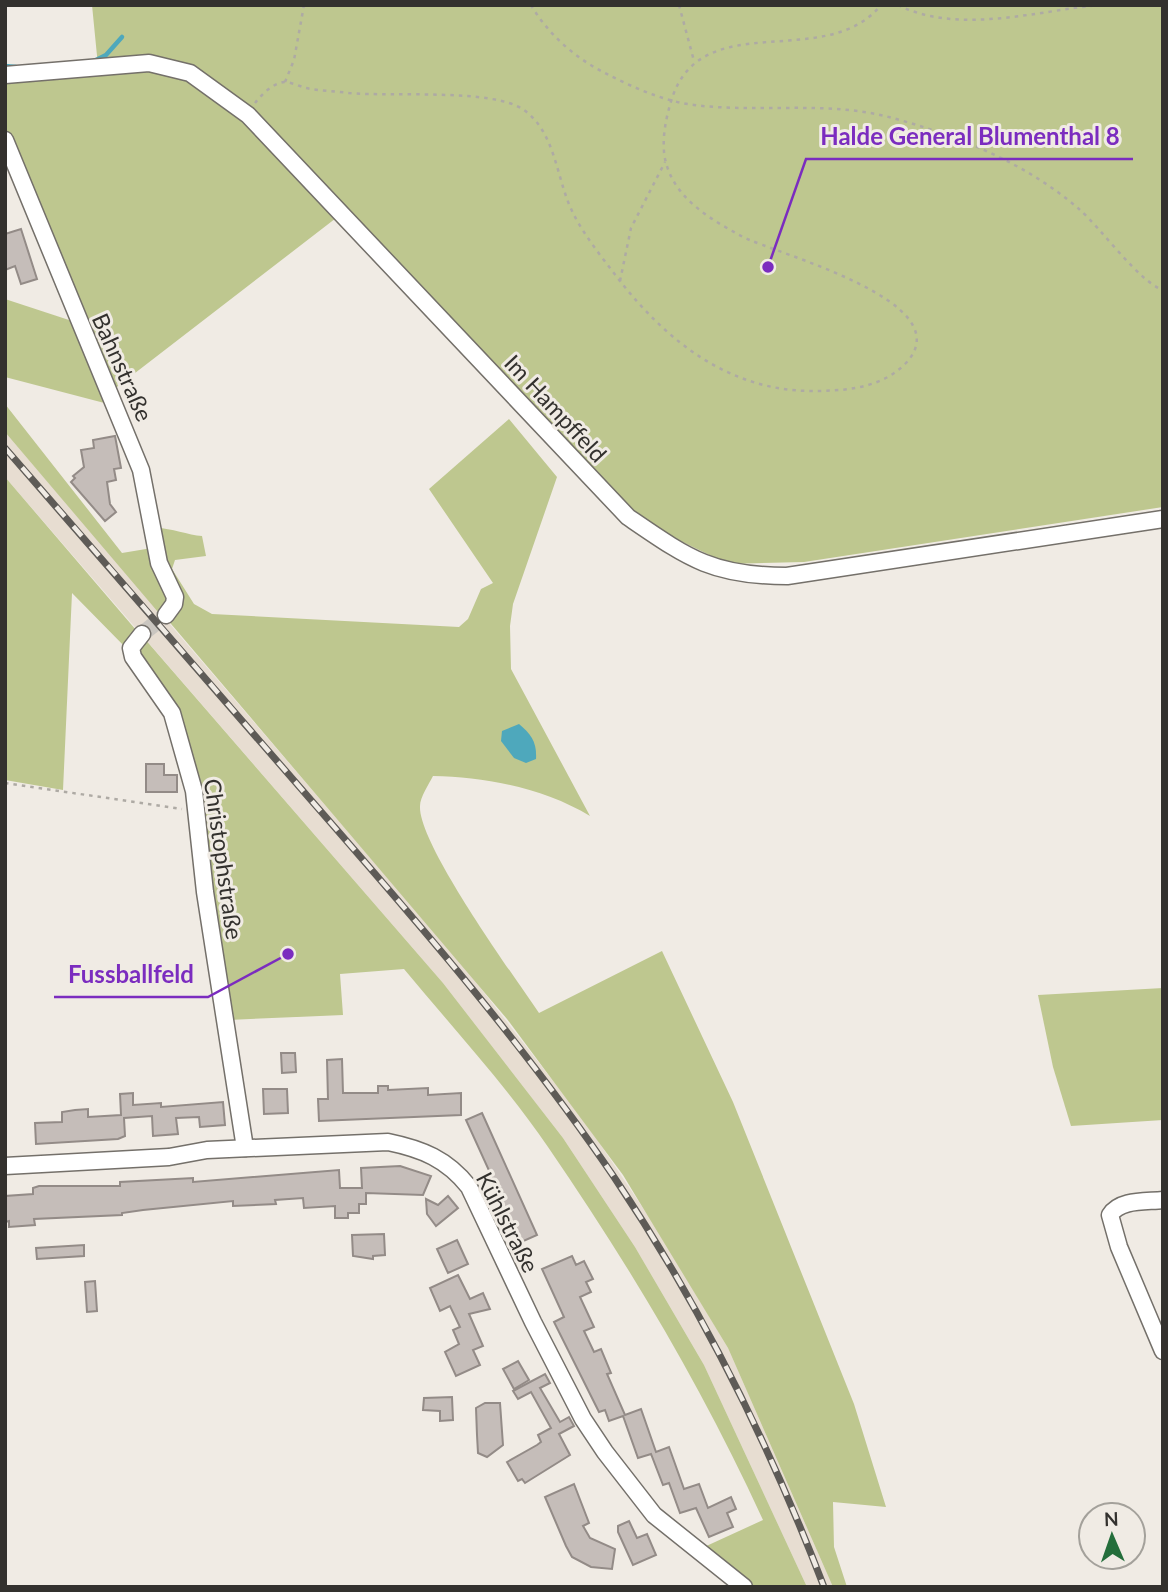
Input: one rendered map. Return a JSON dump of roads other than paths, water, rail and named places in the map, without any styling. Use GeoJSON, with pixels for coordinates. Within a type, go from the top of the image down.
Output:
{"type":"FeatureCollection","features":[{"type":"Feature","properties":{"kind":"street","name":"Im Hampffeld"},"geometry":{"type":"LineString","coordinates":[[5,75],[110,69],[149,63],[190,73],[248,115],[628,517],[667,544],[712,568],[750,576],[787,576],[1163,519]]}},
{"type":"Feature","properties":{"kind":"street","name":"Bahnstraße"},"geometry":{"type":"LineString","coordinates":[[5,141],[141,470],[159,563],[175,597],[174,604],[166,615]]}},
{"type":"Feature","properties":{"kind":"street","name":"Christophstraße"},"geometry":{"type":"LineString","coordinates":[[142,635],[131,648],[133,657],[172,713],[194,791],[205,892],[245,1148]]}},
{"type":"Feature","properties":{"kind":"street","name":"Kühlstraße"},"geometry":{"type":"LineString","coordinates":[[5,1166],[169,1157],[207,1150],[388,1142],[413,1147],[438,1157],[457,1172],[468,1186],[583,1419],[605,1452],[654,1515],[744,1587]]}},
{"type":"Feature","properties":{"kind":"street"},"geometry":{"type":"LineString","coordinates":[[1163,1200],[1123,1204],[1115,1208],[1110,1215],[1119,1247],[1163,1350]]}},
{"type":"Feature","properties":{"kind":"water"},"geometry":{"type":"Polygon","coordinates":[[[519,724],[530,735],[535,748],[536,759],[526,763],[514,758],[501,741],[502,731],[519,724]]]}},
{"type":"Feature","properties":{"kind":"waterway"},"geometry":{"type":"LineString","coordinates":[[94,61],[106,55],[122,37]]}},
{"type":"Feature","properties":{"kind":"waterway"},"geometry":{"type":"LineString","coordinates":[[5,66],[16,67]]}},
{"type":"Feature","properties":{"kind":"tunnel"},"geometry":{"type":"LineString","coordinates":[[142,634],[166,615]]}},
{"type":"Feature","properties":{"kind":"railway"},"geometry":{"type":"LineString","coordinates":[[5,448],[433,942],[580,1128],[645,1225],[704,1325],[780,1480],[824,1587]]}},
{"type":"Feature","properties":{"kind":"place","name":"Halde General Blumenthal 8"},"geometry":{"type":"Point","coordinates":[768,267]}},
{"type":"Feature","properties":{"kind":"place","name":"Fussballfeld"},"geometry":{"type":"Point","coordinates":[288,954]}}]}
